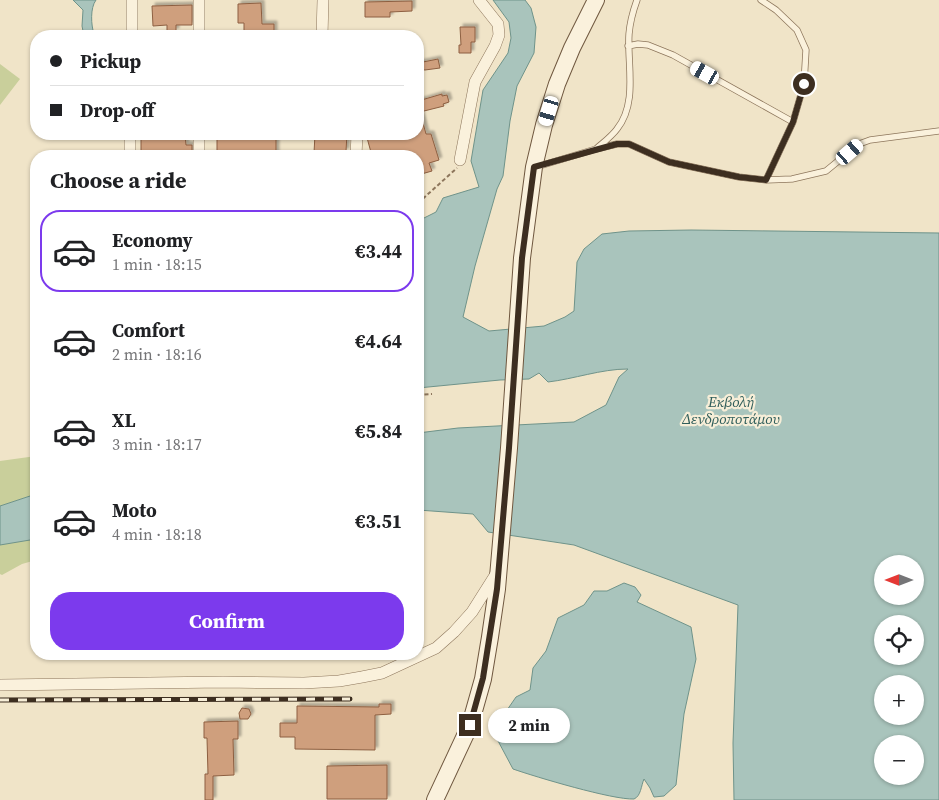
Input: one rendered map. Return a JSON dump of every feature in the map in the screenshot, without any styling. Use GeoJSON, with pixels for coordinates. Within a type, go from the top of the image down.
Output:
{"type":"FeatureCollection","features":[{"type":"Feature","properties":{"kind":"street"},"geometry":{"type":"LineString","coordinates":[[132,0],[132,30]]}},
{"type":"Feature","properties":{"kind":"street"},"geometry":{"type":"LineString","coordinates":[[199,0],[199,30]]}},
{"type":"Feature","properties":{"kind":"street"},"geometry":{"type":"LineString","coordinates":[[322,30],[323,0]]}},
{"type":"Feature","properties":{"kind":"street"},"geometry":{"type":"LineString","coordinates":[[460,160],[475,82],[499,35],[498,24],[480,0]]}},
{"type":"Feature","properties":{"kind":"street"},"geometry":{"type":"LineString","coordinates":[[435,800],[470,725],[483,678],[496,599],[510,438],[522,258],[534,167],[544,125],[557,84],[572,48],[596,0]]}},
{"type":"Feature","properties":{"kind":"street"},"geometry":{"type":"LineString","coordinates":[[424,653],[436,648],[454,632],[472,612],[499,571]]}},
{"type":"Feature","properties":{"kind":"street"},"geometry":{"type":"LineString","coordinates":[[0,685],[339,682],[382,672],[409,660]]}},
{"type":"Feature","properties":{"kind":"lane"},"geometry":{"type":"LineString","coordinates":[[596,149],[617,129],[624,117],[630,84],[628,46],[631,18],[637,0]]}},
{"type":"Feature","properties":{"kind":"lane"},"geometry":{"type":"LineString","coordinates":[[761,0],[776,10],[797,30],[806,50],[804,84],[793,122],[766,180]]}},
{"type":"Feature","properties":{"kind":"lane"},"geometry":{"type":"LineString","coordinates":[[628,46],[643,44],[673,55],[793,122]]}},
{"type":"Feature","properties":{"kind":"lane"},"geometry":{"type":"LineString","coordinates":[[534,167],[596,149],[617,144],[629,144],[669,162],[739,177],[766,180],[792,179],[826,171],[859,144],[870,140],[939,131]]}},
{"type":"Feature","properties":{"kind":"path"},"geometry":{"type":"LineString","coordinates":[[424,198],[455,170],[460,160]]}},
{"type":"Feature","properties":{"kind":"path"},"geometry":{"type":"LineString","coordinates":[[424,395],[432,394]]}},
{"type":"Feature","properties":{"kind":"green space"},"geometry":{"type":"Polygon","coordinates":[[[0,64],[20,79],[0,105],[0,64]]]}},
{"type":"Feature","properties":{"kind":"green space"},"geometry":{"type":"Polygon","coordinates":[[[30,457],[30,562],[2,575],[0,574],[0,461],[30,457]]]}},
{"type":"Feature","properties":{"kind":"water"},"geometry":{"type":"Polygon","coordinates":[[[73,0],[96,0],[92,12],[93,30],[83,30],[83,10],[73,0]]]}},
{"type":"Feature","properties":{"kind":"water","name":"Εκβολή Δενδροποτάμου"},"geometry":{"type":"Polygon","coordinates":[[[493,0],[525,0],[531,8],[536,27],[534,53],[517,86],[510,121],[503,176],[497,189],[475,266],[463,317],[489,331],[544,326],[574,311],[577,262],[584,249],[602,234],[629,231],[691,230],[939,233],[939,800],[734,800],[733,743],[738,605],[574,545],[488,532],[473,514],[424,510],[424,432],[458,428],[574,422],[606,405],[619,377],[628,369],[548,382],[539,373],[529,379],[424,387],[424,218],[436,212],[443,198],[479,187],[471,161],[483,90],[508,53],[511,38],[509,22],[493,0]]]}},
{"type":"Feature","properties":{"kind":"water"},"geometry":{"type":"Polygon","coordinates":[[[30,496],[30,540],[0,545],[0,506],[30,496]]]}},
{"type":"Feature","properties":{"kind":"water"},"geometry":{"type":"Polygon","coordinates":[[[624,583],[635,587],[641,595],[637,602],[691,627],[696,659],[684,714],[676,785],[664,796],[654,797],[644,779],[639,793],[634,799],[609,796],[513,769],[497,739],[496,711],[505,713],[516,697],[530,690],[533,668],[546,651],[558,618],[584,605],[594,591],[607,591],[624,583]]]}},
{"type":"Feature","properties":{"kind":"building"},"geometry":{"type":"Polygon","coordinates":[[[412,1],[412,11],[390,12],[390,17],[365,17],[365,2],[412,1]]]}},
{"type":"Feature","properties":{"kind":"building"},"geometry":{"type":"Polygon","coordinates":[[[261,3],[262,24],[274,24],[274,30],[244,30],[244,23],[238,23],[238,4],[261,3]]]}},
{"type":"Feature","properties":{"kind":"building"},"geometry":{"type":"Polygon","coordinates":[[[192,5],[192,25],[176,25],[176,30],[167,30],[167,25],[153,26],[152,6],[192,5]]]}},
{"type":"Feature","properties":{"kind":"building"},"geometry":{"type":"Polygon","coordinates":[[[460,27],[475,27],[475,42],[471,42],[471,53],[459,53],[459,45],[461,45],[460,27]]]}},
{"type":"Feature","properties":{"kind":"building"},"geometry":{"type":"Polygon","coordinates":[[[438,59],[440,68],[424,70],[424,62],[438,59]]]}},
{"type":"Feature","properties":{"kind":"building"},"geometry":{"type":"Polygon","coordinates":[[[442,94],[442,96],[447,95],[449,102],[443,104],[444,106],[424,111],[424,99],[442,94]]]}},
{"type":"Feature","properties":{"kind":"building"},"geometry":{"type":"Polygon","coordinates":[[[424,127],[426,134],[431,134],[439,160],[429,163],[432,171],[424,173],[424,150],[370,150],[368,140],[424,140],[424,127]]]}},
{"type":"Feature","properties":{"kind":"building"},"geometry":{"type":"Polygon","coordinates":[[[141,140],[186,140],[186,145],[192,145],[192,150],[141,150],[141,140]]]}},
{"type":"Feature","properties":{"kind":"building"},"geometry":{"type":"Polygon","coordinates":[[[217,140],[276,140],[276,150],[217,150],[217,140]]]}},
{"type":"Feature","properties":{"kind":"building"},"geometry":{"type":"Polygon","coordinates":[[[315,140],[347,140],[346,150],[314,150],[315,140]]]}},
{"type":"Feature","properties":{"kind":"building"},"geometry":{"type":"Polygon","coordinates":[[[379,704],[391,704],[391,714],[375,715],[375,750],[295,749],[295,737],[280,737],[280,723],[297,723],[297,706],[379,707],[379,704]]]}},
{"type":"Feature","properties":{"kind":"building"},"geometry":{"type":"Polygon","coordinates":[[[242,708],[249,709],[251,714],[248,719],[240,719],[239,713],[242,708]]]}},
{"type":"Feature","properties":{"kind":"building"},"geometry":{"type":"Polygon","coordinates":[[[238,721],[238,739],[233,739],[234,775],[213,776],[213,800],[205,800],[205,774],[208,774],[207,738],[204,738],[204,722],[238,721]]]}},
{"type":"Feature","properties":{"kind":"building"},"geometry":{"type":"Polygon","coordinates":[[[387,765],[387,799],[327,799],[327,766],[387,765]]]}},
{"type":"Feature","properties":{"kind":"railway"},"geometry":{"type":"LineString","coordinates":[[0,700],[350,699]]}},
{"type":"Feature","properties":{"kind":"route"},"geometry":{"type":"LineString","coordinates":[[470,725],[483,678],[497,589],[522,258],[534,167],[596,149],[617,144],[629,144],[669,162],[739,177],[766,180],[793,122],[804,84]]}}]}
